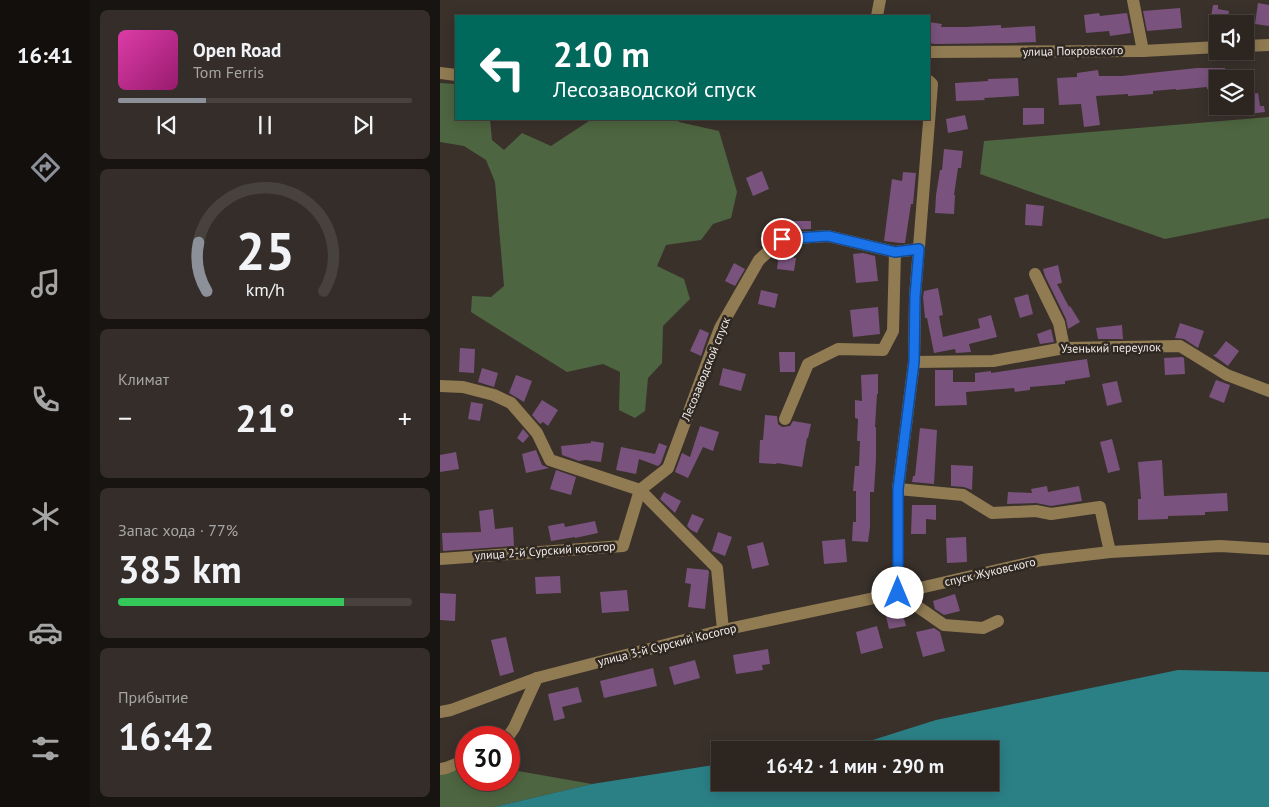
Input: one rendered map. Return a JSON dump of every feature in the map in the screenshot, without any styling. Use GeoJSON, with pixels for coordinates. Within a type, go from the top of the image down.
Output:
{"type":"FeatureCollection","features":[{"type":"Feature","properties":{"kind":"street"},"geometry":{"type":"LineString","coordinates":[[877,15],[880,0]]}},
{"type":"Feature","properties":{"kind":"street"},"geometry":{"type":"LineString","coordinates":[[1133,0],[1144,51]]}},
{"type":"Feature","properties":{"kind":"street"},"geometry":{"type":"LineString","coordinates":[[1254,46],[1269,45]]}},
{"type":"Feature","properties":{"kind":"street","name":"улица Покровского"},"geometry":{"type":"LineString","coordinates":[[930,52],[1144,51],[1209,47]]}},
{"type":"Feature","properties":{"kind":"street"},"geometry":{"type":"LineString","coordinates":[[440,73],[455,75]]}},
{"type":"Feature","properties":{"kind":"street"},"geometry":{"type":"LineString","coordinates":[[930,82],[932,84],[930,109]]}},
{"type":"Feature","properties":{"kind":"street"},"geometry":{"type":"LineString","coordinates":[[929,120],[915,297],[914,362],[898,489],[898,593],[944,625],[983,628],[998,620]]}},
{"type":"Feature","properties":{"kind":"street","name":"Лесозаводской спуск"},"geometry":{"type":"LineString","coordinates":[[640,490],[668,468],[720,328],[759,260],[782,239],[828,236],[895,252],[919,249]]}},
{"type":"Feature","properties":{"kind":"street"},"geometry":{"type":"LineString","coordinates":[[785,418],[808,364],[838,349],[883,350],[893,331],[895,252]]}},
{"type":"Feature","properties":{"kind":"street"},"geometry":{"type":"LineString","coordinates":[[1035,274],[1059,323],[1064,348]]}},
{"type":"Feature","properties":{"kind":"street","name":"Узенький переулок"},"geometry":{"type":"LineString","coordinates":[[914,362],[993,361],[1064,348],[1180,346],[1227,375],[1269,391]]}},
{"type":"Feature","properties":{"kind":"street"},"geometry":{"type":"LineString","coordinates":[[440,386],[463,387],[494,395],[511,403],[537,433],[550,460],[640,490],[718,568],[723,630]]}},
{"type":"Feature","properties":{"kind":"street"},"geometry":{"type":"LineString","coordinates":[[898,489],[963,495],[992,512],[1036,511],[1051,514],[1100,507],[1110,552]]}},
{"type":"Feature","properties":{"kind":"street","name":"улица 2-й Сурский косогор"},"geometry":{"type":"LineString","coordinates":[[440,559],[623,546],[640,490]]}},
{"type":"Feature","properties":{"kind":"street","name":"спуск Жуковского"},"geometry":{"type":"LineString","coordinates":[[898,593],[1042,560],[1110,552],[1220,546],[1269,549]]}},
{"type":"Feature","properties":{"kind":"street","name":"улица 3-й Сурский Косогор"},"geometry":{"type":"LineString","coordinates":[[440,712],[451,710],[537,678],[723,630],[898,593]]}},
{"type":"Feature","properties":{"kind":"street"},"geometry":{"type":"LineString","coordinates":[[515,726],[537,678]]}},
{"type":"Feature","properties":{"kind":"street"},"geometry":{"type":"LineString","coordinates":[[440,769],[455,764]]}},
{"type":"Feature","properties":{"kind":"green space"},"geometry":{"type":"Polygon","coordinates":[[[440,83],[455,84],[455,120],[490,120],[492,140],[504,150],[522,133],[551,146],[590,120],[678,120],[679,122],[719,131],[737,192],[731,218],[713,224],[701,240],[666,245],[657,266],[684,279],[690,299],[663,326],[662,363],[648,378],[645,411],[635,418],[619,410],[620,372],[603,364],[567,372],[471,312],[472,296],[491,297],[504,286],[495,182],[486,160],[464,146],[440,142],[440,83]]]}},
{"type":"Feature","properties":{"kind":"green space"},"geometry":{"type":"Polygon","coordinates":[[[1269,117],[1269,218],[1165,239],[980,174],[984,141],[1269,117]]]}},
{"type":"Feature","properties":{"kind":"green space"},"geometry":{"type":"Polygon","coordinates":[[[440,771],[455,771],[455,791],[520,791],[520,771],[592,784],[494,807],[440,807],[440,771]]]}},
{"type":"Feature","properties":{"kind":"water"},"geometry":{"type":"Polygon","coordinates":[[[1178,670],[1269,672],[1269,807],[494,807],[592,784],[711,765],[711,791],[999,791],[999,741],[870,741],[936,720],[1178,670]]]}},
{"type":"Feature","properties":{"kind":"building"},"geometry":{"type":"Polygon","coordinates":[[[1258,3],[1269,5],[1269,26],[1255,24],[1258,3]]]}},
{"type":"Feature","properties":{"kind":"building"},"geometry":{"type":"Polygon","coordinates":[[[1213,5],[1218,5],[1218,9],[1229,11],[1228,15],[1211,15],[1213,5]]]}},
{"type":"Feature","properties":{"kind":"building"},"geometry":{"type":"Polygon","coordinates":[[[1180,8],[1182,28],[1147,31],[1143,11],[1180,8]]]}},
{"type":"Feature","properties":{"kind":"building"},"geometry":{"type":"Polygon","coordinates":[[[1099,13],[1100,16],[1127,13],[1131,33],[1110,36],[1109,31],[1086,33],[1084,15],[1099,13]]]}},
{"type":"Feature","properties":{"kind":"building"},"geometry":{"type":"Polygon","coordinates":[[[930,22],[942,24],[941,27],[1001,25],[1001,28],[1035,26],[1036,42],[930,43],[930,22]]]}},
{"type":"Feature","properties":{"kind":"building"},"geometry":{"type":"Polygon","coordinates":[[[1197,68],[1225,68],[1225,70],[1209,70],[1209,89],[1207,87],[1153,91],[1153,94],[1096,96],[1100,125],[1084,127],[1081,104],[1059,105],[1057,78],[1077,77],[1077,73],[1098,70],[1099,76],[1122,76],[1197,68]]]}},
{"type":"Feature","properties":{"kind":"building"},"geometry":{"type":"Polygon","coordinates":[[[1018,78],[1019,96],[956,101],[955,83],[1018,78]]]}},
{"type":"Feature","properties":{"kind":"building"},"geometry":{"type":"Polygon","coordinates":[[[1258,93],[1260,106],[1264,106],[1265,112],[1254,113],[1254,94],[1258,93]]]}},
{"type":"Feature","properties":{"kind":"building"},"geometry":{"type":"Polygon","coordinates":[[[1023,108],[1044,108],[1044,124],[1023,125],[1023,108]]]}},
{"type":"Feature","properties":{"kind":"building"},"geometry":{"type":"Polygon","coordinates":[[[965,115],[968,129],[948,133],[946,119],[965,115]]]}},
{"type":"Feature","properties":{"kind":"building"},"geometry":{"type":"Polygon","coordinates":[[[944,149],[963,151],[954,195],[954,214],[935,213],[936,195],[940,170],[942,170],[944,149]]]}},
{"type":"Feature","properties":{"kind":"building"},"geometry":{"type":"Polygon","coordinates":[[[762,171],[769,189],[753,196],[746,178],[762,171]]]}},
{"type":"Feature","properties":{"kind":"building"},"geometry":{"type":"Polygon","coordinates":[[[903,172],[916,173],[913,204],[911,204],[905,243],[884,241],[892,179],[902,181],[903,172]]]}},
{"type":"Feature","properties":{"kind":"building"},"geometry":{"type":"Polygon","coordinates":[[[1026,204],[1044,206],[1042,226],[1025,225],[1026,204]]]}},
{"type":"Feature","properties":{"kind":"building"},"geometry":{"type":"Polygon","coordinates":[[[790,221],[811,221],[811,229],[790,230],[790,221]]]}},
{"type":"Feature","properties":{"kind":"building"},"geometry":{"type":"Polygon","coordinates":[[[863,253],[875,256],[878,281],[856,283],[853,254],[863,253]]]}},
{"type":"Feature","properties":{"kind":"building"},"geometry":{"type":"Polygon","coordinates":[[[779,255],[796,258],[794,271],[777,269],[779,255]]]}},
{"type":"Feature","properties":{"kind":"building"},"geometry":{"type":"Polygon","coordinates":[[[734,263],[745,269],[735,286],[725,281],[734,263]]]}},
{"type":"Feature","properties":{"kind":"building"},"geometry":{"type":"Polygon","coordinates":[[[1058,265],[1062,283],[1057,284],[1069,307],[1080,322],[1068,329],[1066,319],[1043,269],[1058,265]]]}},
{"type":"Feature","properties":{"kind":"building"},"geometry":{"type":"Polygon","coordinates":[[[938,288],[943,315],[939,316],[943,337],[980,328],[978,319],[991,315],[997,337],[969,344],[971,352],[956,353],[955,349],[934,353],[927,318],[925,318],[923,297],[924,291],[938,288]]]}},
{"type":"Feature","properties":{"kind":"building"},"geometry":{"type":"Polygon","coordinates":[[[761,290],[778,294],[775,308],[758,304],[761,290]]]}},
{"type":"Feature","properties":{"kind":"building"},"geometry":{"type":"Polygon","coordinates":[[[1028,294],[1033,314],[1020,318],[1014,298],[1028,294]]]}},
{"type":"Feature","properties":{"kind":"building"},"geometry":{"type":"Polygon","coordinates":[[[878,307],[880,334],[853,337],[850,310],[878,307]]]}},
{"type":"Feature","properties":{"kind":"building"},"geometry":{"type":"Polygon","coordinates":[[[1180,323],[1204,331],[1198,348],[1184,339],[1175,338],[1180,323]]]}},
{"type":"Feature","properties":{"kind":"building"},"geometry":{"type":"Polygon","coordinates":[[[1122,325],[1123,339],[1098,339],[1096,328],[1122,325]]]}},
{"type":"Feature","properties":{"kind":"building"},"geometry":{"type":"Polygon","coordinates":[[[700,329],[709,333],[701,356],[690,351],[700,329]]]}},
{"type":"Feature","properties":{"kind":"building"},"geometry":{"type":"Polygon","coordinates":[[[1051,329],[1054,342],[1040,344],[1037,334],[1051,329]]]}},
{"type":"Feature","properties":{"kind":"building"},"geometry":{"type":"Polygon","coordinates":[[[1226,341],[1239,351],[1228,366],[1213,355],[1216,354],[1226,341]]]}},
{"type":"Feature","properties":{"kind":"building"},"geometry":{"type":"Polygon","coordinates":[[[460,348],[475,349],[474,373],[459,372],[460,348]]]}},
{"type":"Feature","properties":{"kind":"building"},"geometry":{"type":"Polygon","coordinates":[[[779,352],[795,352],[795,372],[780,372],[779,352]]]}},
{"type":"Feature","properties":{"kind":"building"},"geometry":{"type":"Polygon","coordinates":[[[1164,358],[1184,358],[1185,374],[1165,375],[1164,358]]]}},
{"type":"Feature","properties":{"kind":"building"},"geometry":{"type":"Polygon","coordinates":[[[1087,359],[1090,377],[1065,381],[1065,384],[1030,387],[1030,390],[1015,392],[1014,388],[966,392],[967,405],[935,406],[935,370],[953,370],[953,382],[975,382],[975,373],[991,371],[991,373],[1087,359]]]}},
{"type":"Feature","properties":{"kind":"building"},"geometry":{"type":"Polygon","coordinates":[[[482,368],[498,373],[494,387],[478,382],[482,368]]]}},
{"type":"Feature","properties":{"kind":"building"},"geometry":{"type":"Polygon","coordinates":[[[723,368],[746,374],[741,391],[719,385],[723,368]]]}},
{"type":"Feature","properties":{"kind":"building"},"geometry":{"type":"Polygon","coordinates":[[[878,374],[875,427],[876,459],[874,492],[870,492],[868,542],[852,541],[853,522],[856,522],[856,491],[853,491],[855,466],[859,466],[860,441],[857,441],[858,419],[855,418],[855,400],[862,401],[861,375],[878,374]]]}},
{"type":"Feature","properties":{"kind":"building"},"geometry":{"type":"Polygon","coordinates":[[[516,375],[532,381],[524,402],[509,393],[516,375]]]}},
{"type":"Feature","properties":{"kind":"building"},"geometry":{"type":"Polygon","coordinates":[[[1216,380],[1230,385],[1224,403],[1209,397],[1216,380]]]}},
{"type":"Feature","properties":{"kind":"building"},"geometry":{"type":"Polygon","coordinates":[[[1117,381],[1122,402],[1107,406],[1102,384],[1117,381]]]}},
{"type":"Feature","properties":{"kind":"building"},"geometry":{"type":"Polygon","coordinates":[[[542,400],[558,410],[548,426],[543,422],[540,424],[532,415],[542,400]]]}},
{"type":"Feature","properties":{"kind":"building"},"geometry":{"type":"Polygon","coordinates":[[[471,402],[483,404],[480,421],[468,419],[471,402]]]}},
{"type":"Feature","properties":{"kind":"building"},"geometry":{"type":"Polygon","coordinates":[[[765,415],[777,416],[778,424],[782,427],[790,426],[793,421],[811,424],[802,467],[777,463],[759,463],[760,440],[763,440],[765,415]]]}},
{"type":"Feature","properties":{"kind":"building"},"geometry":{"type":"Polygon","coordinates":[[[700,426],[719,432],[713,451],[703,447],[688,478],[675,472],[682,453],[690,457],[700,426]]]}},
{"type":"Feature","properties":{"kind":"building"},"geometry":{"type":"Polygon","coordinates":[[[920,428],[937,430],[934,484],[912,482],[913,476],[915,476],[920,428]]]}},
{"type":"Feature","properties":{"kind":"building"},"geometry":{"type":"Polygon","coordinates":[[[523,429],[529,436],[523,443],[517,438],[523,429]]]}},
{"type":"Feature","properties":{"kind":"building"},"geometry":{"type":"Polygon","coordinates":[[[1112,439],[1120,470],[1108,473],[1100,442],[1112,439]]]}},
{"type":"Feature","properties":{"kind":"building"},"geometry":{"type":"Polygon","coordinates":[[[591,441],[604,443],[601,462],[579,461],[562,455],[561,446],[591,443],[591,441]]]}},
{"type":"Feature","properties":{"kind":"building"},"geometry":{"type":"Polygon","coordinates":[[[659,443],[667,446],[661,463],[658,466],[639,459],[636,474],[616,470],[621,447],[655,454],[659,443]]]}},
{"type":"Feature","properties":{"kind":"building"},"geometry":{"type":"Polygon","coordinates":[[[536,450],[542,465],[549,468],[526,473],[522,454],[536,450]]]}},
{"type":"Feature","properties":{"kind":"building"},"geometry":{"type":"Polygon","coordinates":[[[456,452],[459,469],[440,472],[440,455],[456,452]]]}},
{"type":"Feature","properties":{"kind":"building"},"geometry":{"type":"Polygon","coordinates":[[[1162,460],[1164,496],[1227,493],[1228,511],[1205,512],[1205,515],[1168,516],[1168,519],[1138,520],[1138,499],[1141,499],[1138,462],[1162,460]]]}},
{"type":"Feature","properties":{"kind":"building"},"geometry":{"type":"Polygon","coordinates":[[[951,465],[973,466],[972,490],[951,486],[951,465]]]}},
{"type":"Feature","properties":{"kind":"building"},"geometry":{"type":"Polygon","coordinates":[[[556,470],[576,477],[571,495],[550,489],[556,470]]]}},
{"type":"Feature","properties":{"kind":"building"},"geometry":{"type":"Polygon","coordinates":[[[1047,486],[1048,492],[1079,486],[1082,501],[1051,506],[1036,503],[1007,504],[1008,492],[1032,493],[1031,489],[1047,486]]]}},
{"type":"Feature","properties":{"kind":"building"},"geometry":{"type":"Polygon","coordinates":[[[664,492],[681,501],[675,513],[660,499],[664,492]]]}},
{"type":"Feature","properties":{"kind":"building"},"geometry":{"type":"Polygon","coordinates":[[[912,505],[936,505],[936,520],[926,519],[926,534],[911,534],[912,505]]]}},
{"type":"Feature","properties":{"kind":"building"},"geometry":{"type":"Polygon","coordinates":[[[493,509],[495,529],[513,527],[514,546],[443,551],[442,533],[481,532],[479,511],[493,509]]]}},
{"type":"Feature","properties":{"kind":"building"},"geometry":{"type":"Polygon","coordinates":[[[692,514],[704,519],[697,533],[687,526],[692,514]]]}},
{"type":"Feature","properties":{"kind":"building"},"geometry":{"type":"Polygon","coordinates":[[[595,521],[598,533],[551,541],[548,526],[564,523],[565,527],[595,521]]]}},
{"type":"Feature","properties":{"kind":"building"},"geometry":{"type":"Polygon","coordinates":[[[718,532],[732,537],[725,556],[712,551],[718,532]]]}},
{"type":"Feature","properties":{"kind":"building"},"geometry":{"type":"Polygon","coordinates":[[[966,537],[967,562],[947,563],[946,538],[966,537]]]}},
{"type":"Feature","properties":{"kind":"building"},"geometry":{"type":"Polygon","coordinates":[[[845,539],[847,562],[824,564],[822,541],[845,539]]]}},
{"type":"Feature","properties":{"kind":"building"},"geometry":{"type":"Polygon","coordinates":[[[763,542],[769,565],[752,569],[747,546],[763,542]]]}},
{"type":"Feature","properties":{"kind":"building"},"geometry":{"type":"Polygon","coordinates":[[[687,568],[708,570],[709,572],[705,609],[688,607],[691,584],[685,583],[687,568]]]}},
{"type":"Feature","properties":{"kind":"building"},"geometry":{"type":"Polygon","coordinates":[[[560,576],[561,593],[536,594],[535,577],[560,576]]]}},
{"type":"Feature","properties":{"kind":"building"},"geometry":{"type":"Polygon","coordinates":[[[627,590],[629,611],[602,613],[600,592],[627,590]]]}},
{"type":"Feature","properties":{"kind":"building"},"geometry":{"type":"Polygon","coordinates":[[[440,593],[456,594],[455,621],[440,620],[440,593]]]}},
{"type":"Feature","properties":{"kind":"building"},"geometry":{"type":"Polygon","coordinates":[[[955,594],[960,611],[944,615],[935,609],[933,601],[955,594]]]}},
{"type":"Feature","properties":{"kind":"building"},"geometry":{"type":"Polygon","coordinates":[[[900,604],[906,626],[889,629],[884,608],[900,604]]]}},
{"type":"Feature","properties":{"kind":"building"},"geometry":{"type":"Polygon","coordinates":[[[877,626],[883,648],[861,654],[856,632],[877,626]]]}},
{"type":"Feature","properties":{"kind":"building"},"geometry":{"type":"Polygon","coordinates":[[[934,628],[940,632],[945,651],[923,657],[916,632],[934,628]]]}},
{"type":"Feature","properties":{"kind":"building"},"geometry":{"type":"Polygon","coordinates":[[[506,637],[514,672],[500,676],[491,640],[506,637]]]}},
{"type":"Feature","properties":{"kind":"building"},"geometry":{"type":"Polygon","coordinates":[[[768,649],[770,664],[762,665],[763,670],[736,674],[733,655],[768,649]]]}},
{"type":"Feature","properties":{"kind":"building"},"geometry":{"type":"Polygon","coordinates":[[[695,660],[700,678],[674,685],[669,667],[695,660]]]}},
{"type":"Feature","properties":{"kind":"building"},"geometry":{"type":"Polygon","coordinates":[[[653,668],[657,686],[604,698],[600,681],[653,668]]]}},
{"type":"Feature","properties":{"kind":"building"},"geometry":{"type":"Polygon","coordinates":[[[578,687],[582,702],[562,707],[565,718],[554,721],[548,694],[578,687]]]}},
{"type":"Feature","properties":{"kind":"route"},"geometry":{"type":"LineString","coordinates":[[782,239],[828,236],[895,252],[919,249],[915,297],[914,362],[898,489],[898,593]]}}]}
